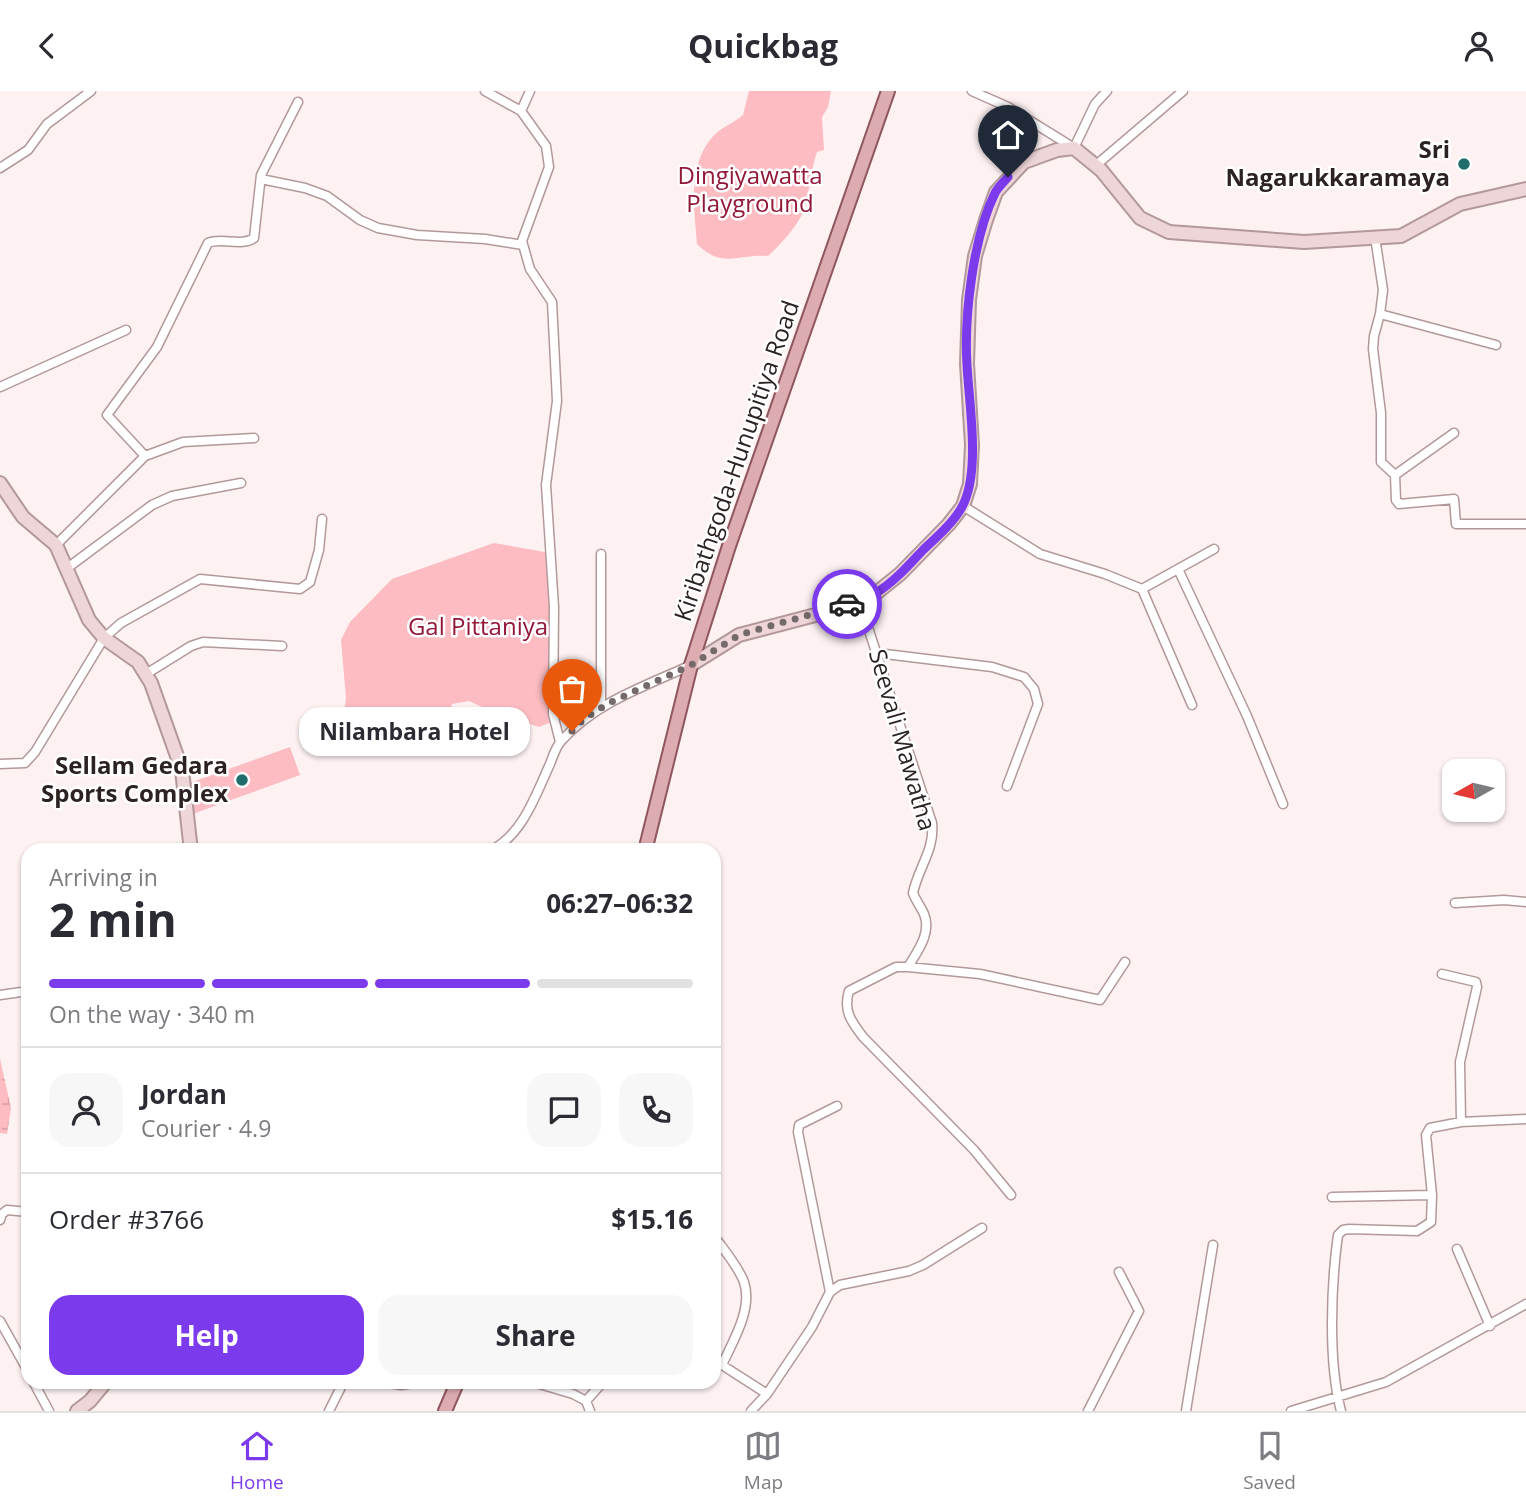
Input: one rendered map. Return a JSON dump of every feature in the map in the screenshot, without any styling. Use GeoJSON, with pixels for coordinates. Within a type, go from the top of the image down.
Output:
{"type":"FeatureCollection","features":[{"type":"Feature","properties":{"kind":"main road","name":"Kiribathgoda-Hunupitiya Road"},"geometry":{"type":"LineString","coordinates":[[647,843],[691,665],[737,521],[888,91]]}},
{"type":"Feature","properties":{"kind":"main road"},"geometry":{"type":"LineString","coordinates":[[444,1411],[454,1389]]}},
{"type":"Feature","properties":{"kind":"street"},"geometry":{"type":"LineString","coordinates":[[0,168],[28,150],[47,124],[91,91]]}},
{"type":"Feature","properties":{"kind":"street"},"geometry":{"type":"LineString","coordinates":[[485,91],[521,111],[546,146],[549,167],[522,241],[530,269],[552,302],[557,401],[546,485],[554,607],[553,714],[560,743]]}},
{"type":"Feature","properties":{"kind":"street"},"geometry":{"type":"LineString","coordinates":[[521,111],[530,91]]}},
{"type":"Feature","properties":{"kind":"street"},"geometry":{"type":"LineString","coordinates":[[972,91],[1008,107],[1074,148],[1096,166],[1140,218],[1169,232],[1304,242],[1401,236],[1460,204],[1526,189]]}},
{"type":"Feature","properties":{"kind":"street"},"geometry":{"type":"LineString","coordinates":[[1074,148],[1095,104],[1107,91]]}},
{"type":"Feature","properties":{"kind":"street"},"geometry":{"type":"LineString","coordinates":[[1096,166],[1183,91]]}},
{"type":"Feature","properties":{"kind":"street"},"geometry":{"type":"LineString","coordinates":[[145,456],[107,415],[157,347],[208,243],[217,240],[249,241],[254,238],[261,179],[298,102]]}},
{"type":"Feature","properties":{"kind":"street"},"geometry":{"type":"LineString","coordinates":[[502,843],[516,830],[530,807],[560,743],[584,719],[601,708],[691,665],[739,635],[823,613],[875,594],[900,574],[949,524],[962,506],[970,484],[972,445],[967,364],[969,300],[975,256],[986,220],[996,192],[1024,162],[1057,150],[1074,148]]}},
{"type":"Feature","properties":{"kind":"street"},"geometry":{"type":"LineString","coordinates":[[261,179],[305,188],[327,197],[360,220],[378,228],[417,235],[485,239],[523,245]]}},
{"type":"Feature","properties":{"kind":"street"},"geometry":{"type":"LineString","coordinates":[[1375,237],[1382,273],[1380,314],[1373,349],[1381,413],[1381,462],[1395,475],[1396,500],[1399,503],[1454,499],[1456,524],[1526,524]]}},
{"type":"Feature","properties":{"kind":"street"},"geometry":{"type":"LineString","coordinates":[[1380,314],[1496,345]]}},
{"type":"Feature","properties":{"kind":"street"},"geometry":{"type":"LineString","coordinates":[[0,387],[126,330]]}},
{"type":"Feature","properties":{"kind":"street"},"geometry":{"type":"LineString","coordinates":[[1395,475],[1454,433]]}},
{"type":"Feature","properties":{"kind":"street"},"geometry":{"type":"LineString","coordinates":[[56,545],[145,456],[183,442],[254,438]]}},
{"type":"Feature","properties":{"kind":"street"},"geometry":{"type":"LineString","coordinates":[[66,569],[152,505],[172,496],[241,482]]}},
{"type":"Feature","properties":{"kind":"street"},"geometry":{"type":"LineString","coordinates":[[1,486],[23,516],[56,545],[89,620],[104,638],[138,662],[146,674],[165,718],[182,770],[190,843]]}},
{"type":"Feature","properties":{"kind":"street"},"geometry":{"type":"LineString","coordinates":[[962,506],[1040,554],[1105,573],[1142,589],[1192,705]]}},
{"type":"Feature","properties":{"kind":"street"},"geometry":{"type":"LineString","coordinates":[[0,764],[25,763],[35,753],[104,638],[121,623],[200,579],[300,589],[310,582],[319,550],[322,519]]}},
{"type":"Feature","properties":{"kind":"street"},"geometry":{"type":"LineString","coordinates":[[1142,589],[1213,549]]}},
{"type":"Feature","properties":{"kind":"street"},"geometry":{"type":"LineString","coordinates":[[601,554],[601,708]]}},
{"type":"Feature","properties":{"kind":"street"},"geometry":{"type":"LineString","coordinates":[[1178,569],[1247,716],[1283,804]]}},
{"type":"Feature","properties":{"kind":"street","name":"Seevali Mawatha"},"geometry":{"type":"LineString","coordinates":[[859,600],[933,832],[929,854],[920,870],[913,893],[927,926],[919,949],[908,967]]}},
{"type":"Feature","properties":{"kind":"street"},"geometry":{"type":"LineString","coordinates":[[146,674],[191,646],[203,642],[282,646]]}},
{"type":"Feature","properties":{"kind":"street"},"geometry":{"type":"LineString","coordinates":[[877,653],[992,667],[1024,677],[1034,689],[1038,704],[1007,786]]}},
{"type":"Feature","properties":{"kind":"street"},"geometry":{"type":"LineString","coordinates":[[1455,903],[1504,900],[1526,902]]}},
{"type":"Feature","properties":{"kind":"street"},"geometry":{"type":"LineString","coordinates":[[1011,1195],[974,1150],[863,1037],[848,1017],[846,1002],[849,991],[896,967],[908,967],[980,974],[1100,1000],[1125,962]]}},
{"type":"Feature","properties":{"kind":"street"},"geometry":{"type":"LineString","coordinates":[[1443,974],[1476,982],[1477,987],[1460,1062],[1461,1122]]}},
{"type":"Feature","properties":{"kind":"street"},"geometry":{"type":"LineString","coordinates":[[0,995],[21,992]]}},
{"type":"Feature","properties":{"kind":"street"},"geometry":{"type":"LineString","coordinates":[[830,1293],[798,1132],[799,1125],[837,1106]]}},
{"type":"Feature","properties":{"kind":"street"},"geometry":{"type":"LineString","coordinates":[[1341,1411],[1332,1317],[1338,1235],[1349,1229],[1417,1231],[1431,1222],[1432,1195],[1426,1135],[1430,1128],[1461,1122],[1526,1119]]}},
{"type":"Feature","properties":{"kind":"street"},"geometry":{"type":"LineString","coordinates":[[1332,1196],[1432,1195]]}},
{"type":"Feature","properties":{"kind":"street"},"geometry":{"type":"LineString","coordinates":[[0,1220],[7,1210],[21,1211]]}},
{"type":"Feature","properties":{"kind":"street"},"geometry":{"type":"LineString","coordinates":[[751,1411],[767,1394],[812,1327],[830,1293],[839,1285],[909,1271],[982,1228]]}},
{"type":"Feature","properties":{"kind":"street"},"geometry":{"type":"LineString","coordinates":[[1186,1411],[1213,1245]]}},
{"type":"Feature","properties":{"kind":"street"},"geometry":{"type":"LineString","coordinates":[[721,1247],[744,1283],[745,1303],[740,1326],[722,1365],[767,1394]]}},
{"type":"Feature","properties":{"kind":"street"},"geometry":{"type":"LineString","coordinates":[[1457,1249],[1490,1326]]}},
{"type":"Feature","properties":{"kind":"street"},"geometry":{"type":"LineString","coordinates":[[1087,1411],[1139,1311],[1119,1272]]}},
{"type":"Feature","properties":{"kind":"street"},"geometry":{"type":"LineString","coordinates":[[1291,1411],[1386,1382],[1526,1304]]}},
{"type":"Feature","properties":{"kind":"street"},"geometry":{"type":"LineString","coordinates":[[0,1321],[21,1358]]}},
{"type":"Feature","properties":{"kind":"street"},"geometry":{"type":"LineString","coordinates":[[37,1389],[49,1411]]}},
{"type":"Feature","properties":{"kind":"street"},"geometry":{"type":"LineString","coordinates":[[77,1411],[100,1389]]}},
{"type":"Feature","properties":{"kind":"street"},"geometry":{"type":"LineString","coordinates":[[328,1411],[340,1389]]}},
{"type":"Feature","properties":{"kind":"street"},"geometry":{"type":"LineString","coordinates":[[556,1389],[586,1401],[590,1411]]}},
{"type":"Feature","properties":{"kind":"street"},"geometry":{"type":"LineString","coordinates":[[586,1401],[597,1389]]}},
{"type":"Feature","properties":{"kind":"green space","name":"Dingiyawatta Playground"},"geometry":{"type":"Polygon","coordinates":[[[749,91],[831,91],[828,107],[822,117],[824,150],[817,152],[802,214],[778,246],[768,256],[722,258],[706,252],[697,244],[694,199],[697,168],[709,141],[743,115],[749,91]]]}},
{"type":"Feature","properties":{"kind":"green space","name":"Gal Pittaniya"},"geometry":{"type":"Polygon","coordinates":[[[494,543],[550,553],[554,721],[539,727],[469,701],[452,704],[440,742],[417,745],[393,742],[369,744],[349,732],[344,714],[346,698],[341,640],[350,622],[392,579],[494,543]]]}},
{"type":"Feature","properties":{"kind":"green space","name":"Sellam Gedara Sports Complex"},"geometry":{"type":"Polygon","coordinates":[[[290,747],[300,775],[187,816],[184,785],[290,747]]]}},
{"type":"Feature","properties":{"kind":"green space"},"geometry":{"type":"Polygon","coordinates":[[[0,1059],[11,1108],[7,1134],[0,1133],[0,1059]]]}},
{"type":"Feature","properties":{"kind":"way so far"},"geometry":{"type":"LineString","coordinates":[[572,731],[584,719],[609,703],[691,665],[739,635],[847,604]]}},
{"type":"Feature","properties":{"kind":"place","name":"Sri Nagarukkaramaya"},"geometry":{"type":"Point","coordinates":[1464,164]}},
{"type":"Feature","properties":{"kind":"place","name":"Nilambara Hotel"},"geometry":{"type":"Point","coordinates":[572,731]}},
{"type":"Feature","properties":{"kind":"place","name":"Sellam Gedara Sports Complex"},"geometry":{"type":"Point","coordinates":[242,780]}},
{"type":"Feature","properties":{"kind":"route"},"geometry":{"type":"LineString","coordinates":[[847,604],[875,594],[900,574],[949,524],[962,506],[970,484],[972,445],[966,334],[975,256],[996,192],[1008,177]]}}]}
